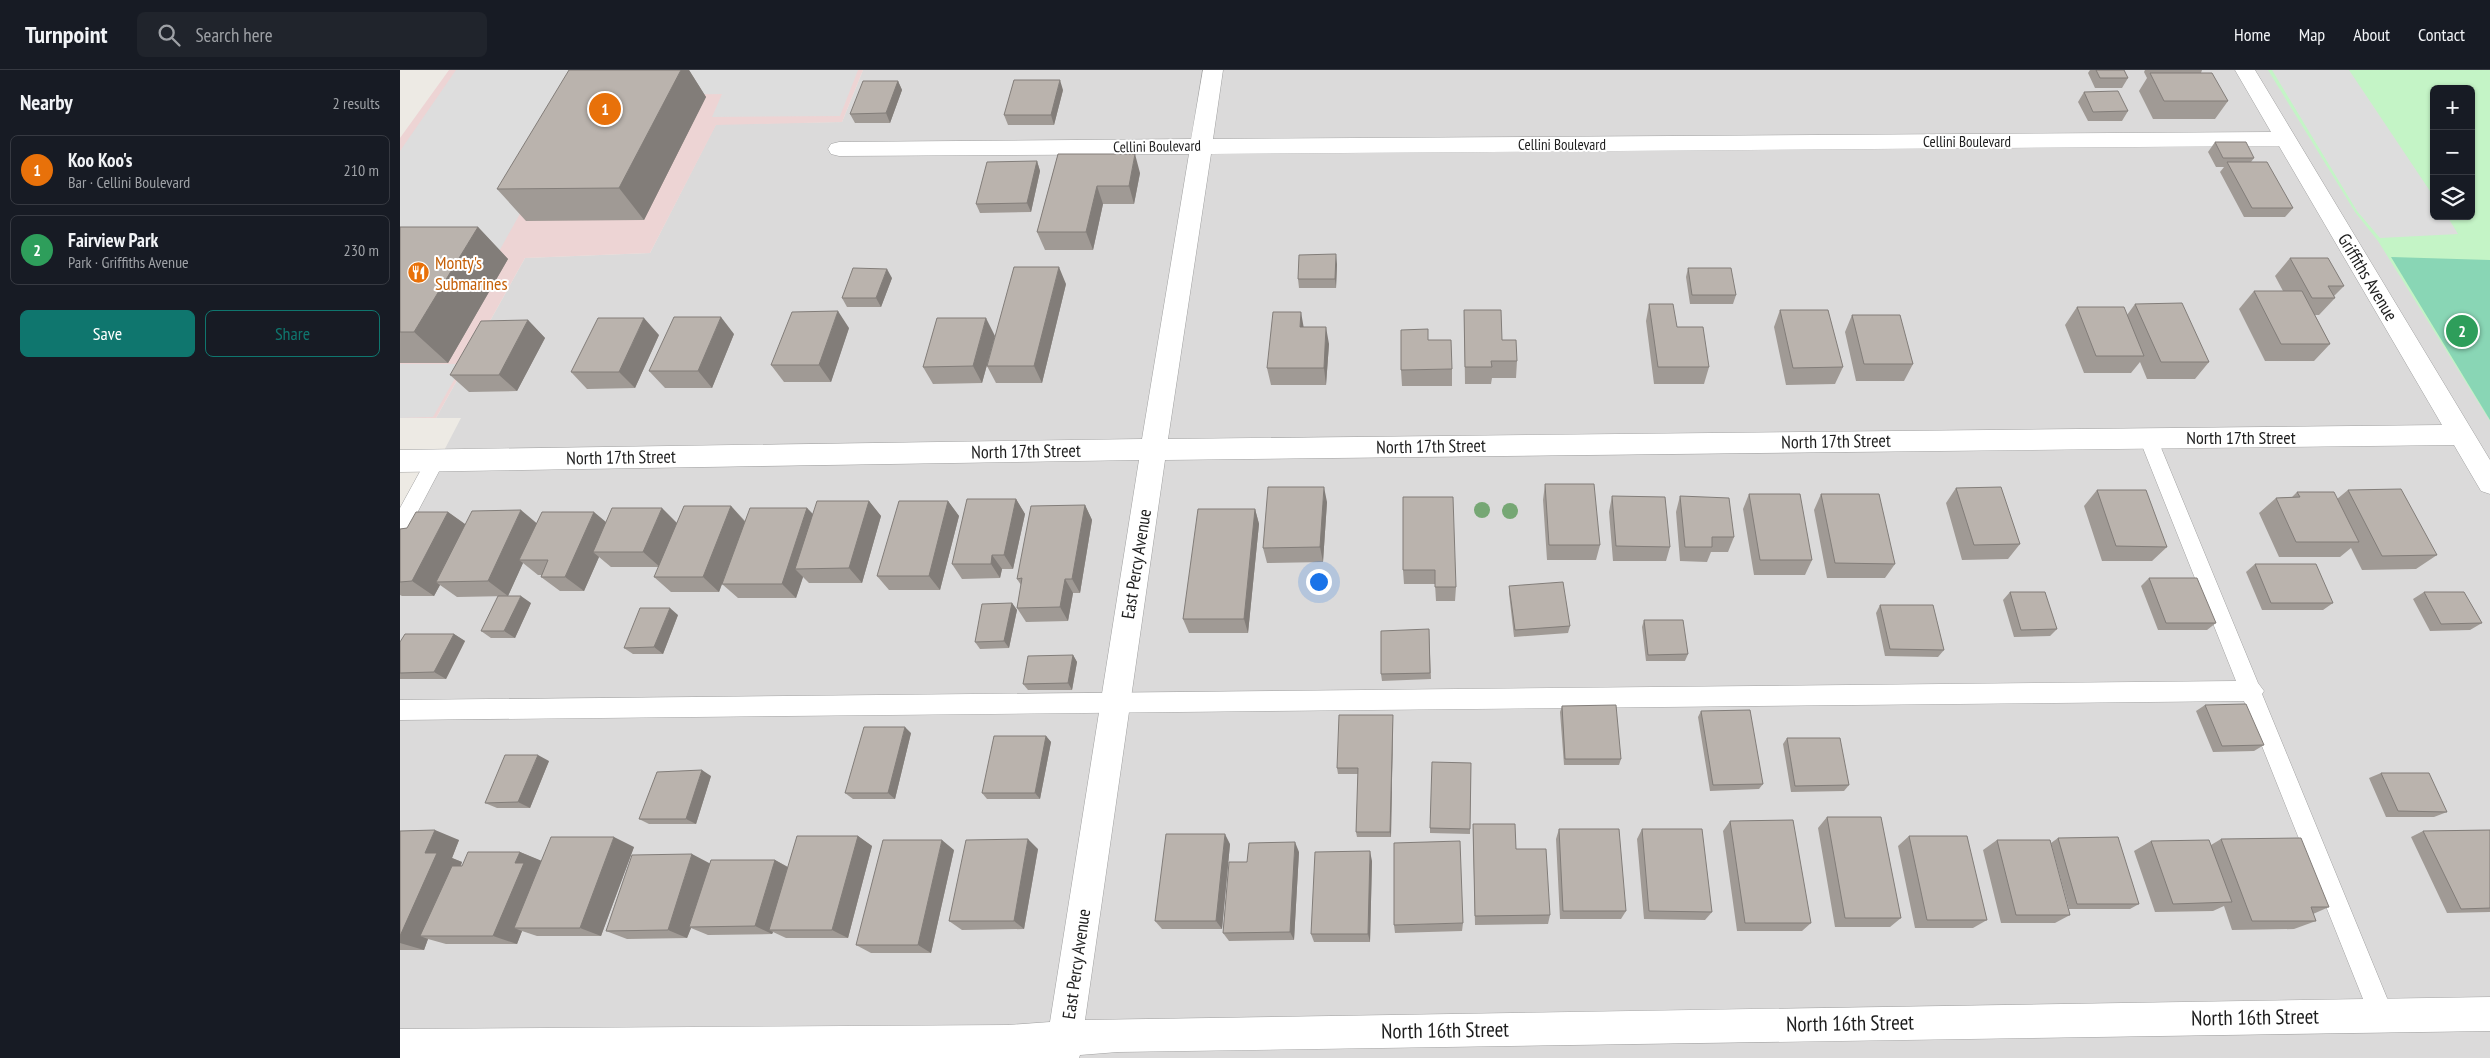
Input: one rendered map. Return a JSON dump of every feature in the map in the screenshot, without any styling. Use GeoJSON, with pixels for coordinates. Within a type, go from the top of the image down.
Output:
{"type":"FeatureCollection","features":[{"type":"Feature","properties":{"kind":"street","name":"East Percy Avenue"},"geometry":{"type":"LineString","coordinates":[[1064,1048],[1114,702],[1213,70]]}},
{"type":"Feature","properties":{"kind":"street","name":"Griffiths Avenue"},"geometry":{"type":"LineString","coordinates":[[2245,70],[2490,483]]}},
{"type":"Feature","properties":{"kind":"street","name":"Cellini Boulevard"},"geometry":{"type":"LineString","coordinates":[[839,149],[2286,139]]}},
{"type":"Feature","properties":{"kind":"street","name":"North 17th Street"},"geometry":{"type":"LineString","coordinates":[[400,461],[1155,449],[2462,436]]}},
{"type":"Feature","properties":{"kind":"street","name":"North 16th Street"},"geometry":{"type":"LineString","coordinates":[[400,1046],[998,1042],[1064,1048],[1118,1035],[2490,1014]]}},
{"type":"Feature","properties":{"kind":"lane"},"geometry":{"type":"LineString","coordinates":[[2148,438],[2253,691],[2382,1015]]}},
{"type":"Feature","properties":{"kind":"lane"},"geometry":{"type":"LineString","coordinates":[[400,526],[436,460]]}},
{"type":"Feature","properties":{"kind":"lane"},"geometry":{"type":"LineString","coordinates":[[400,710],[2253,691]]}},
{"type":"Feature","properties":{"kind":"shaded area"},"geometry":{"type":"Polygon","coordinates":[[[449,70],[863,70],[842,122],[716,125],[650,253],[525,258],[436,418],[400,418],[400,138],[449,70]]]}},
{"type":"Feature","properties":{"kind":"shaded area"},"geometry":{"type":"Polygon","coordinates":[[[456,70],[858,70],[840,116],[712,117],[722,94],[585,96],[497,255],[400,257],[400,151],[456,70]]]}},
{"type":"Feature","properties":{"kind":"shaded area"},"geometry":{"type":"Polygon","coordinates":[[[863,70],[2490,70],[2490,1058],[400,1058],[400,535],[461,418],[436,418],[525,258],[650,253],[716,124],[842,122],[863,70]]]}},
{"type":"Feature","properties":{"kind":"shaded area"},"geometry":{"type":"Polygon","coordinates":[[[2272,70],[2349,70],[2430,191],[2430,220],[2449,220],[2458,234],[2380,238],[2357,211],[2272,70]]]}},
{"type":"Feature","properties":{"kind":"shaded area"},"geometry":{"type":"Polygon","coordinates":[[[400,364],[463,364],[433,417],[400,418],[400,364]]]}},
{"type":"Feature","properties":{"kind":"green space"},"geometry":{"type":"Polygon","coordinates":[[[2268,70],[2490,70],[2490,421],[2378,241],[2355,212],[2268,70]]]}},
{"type":"Feature","properties":{"kind":"green space"},"geometry":{"type":"Polygon","coordinates":[[[2391,257],[2490,260],[2490,420],[2391,257]]]}},
{"type":"Feature","properties":{"kind":"building"},"geometry":{"type":"Polygon","coordinates":[[[569,70],[681,70],[619,188],[497,189],[569,70]]]}},
{"type":"Feature","properties":{"kind":"building"},"geometry":{"type":"Polygon","coordinates":[[[2096,70],[2124,70],[2128,78],[2100,78],[2096,70]]]}},
{"type":"Feature","properties":{"kind":"building"},"geometry":{"type":"Polygon","coordinates":[[[2150,73],[2212,73],[2228,101],[2164,101],[2150,73]]]}},
{"type":"Feature","properties":{"kind":"building"},"geometry":{"type":"Polygon","coordinates":[[[1014,80],[1060,80],[1051,115],[1004,115],[1014,80]]]}},
{"type":"Feature","properties":{"kind":"building"},"geometry":{"type":"Polygon","coordinates":[[[863,81],[898,81],[886,113],[850,114],[863,81]]]}},
{"type":"Feature","properties":{"kind":"building"},"geometry":{"type":"Polygon","coordinates":[[[2118,91],[2128,111],[2093,112],[2084,92],[2118,91]]]}},
{"type":"Feature","properties":{"kind":"building"},"geometry":{"type":"Polygon","coordinates":[[[2215,142],[2246,142],[2254,158],[2223,158],[2215,142]]]}},
{"type":"Feature","properties":{"kind":"building"},"geometry":{"type":"Polygon","coordinates":[[[1058,154],[1135,154],[1129,186],[1097,186],[1086,232],[1037,232],[1058,154]]]}},
{"type":"Feature","properties":{"kind":"building"},"geometry":{"type":"Polygon","coordinates":[[[1037,161],[1027,203],[976,204],[987,162],[1037,161]]]}},
{"type":"Feature","properties":{"kind":"building"},"geometry":{"type":"Polygon","coordinates":[[[2227,162],[2267,162],[2293,208],[2252,208],[2227,162]]]}},
{"type":"Feature","properties":{"kind":"building"},"geometry":{"type":"Polygon","coordinates":[[[400,227],[478,227],[414,332],[400,332],[400,227]]]}},
{"type":"Feature","properties":{"kind":"building"},"geometry":{"type":"Polygon","coordinates":[[[1336,254],[1335,279],[1298,279],[1299,255],[1336,254]]]}},
{"type":"Feature","properties":{"kind":"building"},"geometry":{"type":"Polygon","coordinates":[[[2290,258],[2328,258],[2344,286],[2328,286],[2335,298],[2312,298],[2290,258]]]}},
{"type":"Feature","properties":{"kind":"building"},"geometry":{"type":"Polygon","coordinates":[[[1014,267],[1059,267],[1034,366],[987,366],[1014,267]]]}},
{"type":"Feature","properties":{"kind":"building"},"geometry":{"type":"Polygon","coordinates":[[[853,268],[887,269],[876,298],[842,298],[853,268]]]}},
{"type":"Feature","properties":{"kind":"building"},"geometry":{"type":"Polygon","coordinates":[[[1688,268],[1731,268],[1736,295],[1692,295],[1688,268]]]}},
{"type":"Feature","properties":{"kind":"building"},"geometry":{"type":"Polygon","coordinates":[[[2254,291],[2302,291],[2330,344],[2281,344],[2254,291]]]}},
{"type":"Feature","properties":{"kind":"building"},"geometry":{"type":"Polygon","coordinates":[[[2182,303],[2209,362],[2161,362],[2135,304],[2182,303]]]}},
{"type":"Feature","properties":{"kind":"building"},"geometry":{"type":"Polygon","coordinates":[[[1649,304],[1673,304],[1677,327],[1703,327],[1709,367],[1658,367],[1649,304]]]}},
{"type":"Feature","properties":{"kind":"building"},"geometry":{"type":"Polygon","coordinates":[[[2077,307],[2124,307],[2144,356],[2096,356],[2077,307]]]}},
{"type":"Feature","properties":{"kind":"building"},"geometry":{"type":"Polygon","coordinates":[[[1464,310],[1501,310],[1502,340],[1516,340],[1517,361],[1491,361],[1492,367],[1465,367],[1464,310]]]}},
{"type":"Feature","properties":{"kind":"building"},"geometry":{"type":"Polygon","coordinates":[[[1780,310],[1828,310],[1843,367],[1793,368],[1780,310]]]}},
{"type":"Feature","properties":{"kind":"building"},"geometry":{"type":"Polygon","coordinates":[[[838,311],[819,365],[771,365],[792,312],[838,311]]]}},
{"type":"Feature","properties":{"kind":"building"},"geometry":{"type":"Polygon","coordinates":[[[1273,312],[1301,312],[1300,327],[1326,327],[1324,368],[1267,368],[1273,312]]]}},
{"type":"Feature","properties":{"kind":"building"},"geometry":{"type":"Polygon","coordinates":[[[1852,315],[1900,315],[1913,364],[1864,364],[1852,315]]]}},
{"type":"Feature","properties":{"kind":"building"},"geometry":{"type":"Polygon","coordinates":[[[674,317],[721,317],[698,371],[649,371],[674,317]]]}},
{"type":"Feature","properties":{"kind":"building"},"geometry":{"type":"Polygon","coordinates":[[[598,318],[644,318],[619,372],[571,372],[598,318]]]}},
{"type":"Feature","properties":{"kind":"building"},"geometry":{"type":"Polygon","coordinates":[[[937,318],[986,318],[973,366],[923,367],[937,318]]]}},
{"type":"Feature","properties":{"kind":"building"},"geometry":{"type":"Polygon","coordinates":[[[528,320],[499,375],[450,375],[481,321],[528,320]]]}},
{"type":"Feature","properties":{"kind":"building"},"geometry":{"type":"Polygon","coordinates":[[[1428,329],[1428,340],[1451,340],[1452,369],[1401,370],[1401,330],[1428,329]]]}},
{"type":"Feature","properties":{"kind":"building"},"geometry":{"type":"Polygon","coordinates":[[[1545,484],[1594,484],[1600,545],[1549,545],[1545,484]]]}},
{"type":"Feature","properties":{"kind":"building"},"geometry":{"type":"Polygon","coordinates":[[[1268,487],[1324,487],[1320,547],[1263,548],[1268,487]]]}},
{"type":"Feature","properties":{"kind":"building"},"geometry":{"type":"Polygon","coordinates":[[[2001,487],[2020,544],[1974,545],[1956,488],[2001,487]]]}},
{"type":"Feature","properties":{"kind":"building"},"geometry":{"type":"Polygon","coordinates":[[[2401,489],[2437,555],[2382,556],[2348,490],[2401,489]]]}},
{"type":"Feature","properties":{"kind":"building"},"geometry":{"type":"Polygon","coordinates":[[[2097,490],[2146,490],[2167,547],[2116,546],[2097,490]]]}},
{"type":"Feature","properties":{"kind":"building"},"geometry":{"type":"Polygon","coordinates":[[[2297,492],[2334,492],[2359,542],[2296,542],[2276,498],[2300,497],[2297,492]]]}},
{"type":"Feature","properties":{"kind":"building"},"geometry":{"type":"Polygon","coordinates":[[[1749,494],[1800,494],[1812,560],[1760,560],[1749,494]]]}},
{"type":"Feature","properties":{"kind":"building"},"geometry":{"type":"Polygon","coordinates":[[[1821,494],[1879,494],[1895,564],[1835,563],[1821,494]]]}},
{"type":"Feature","properties":{"kind":"building"},"geometry":{"type":"Polygon","coordinates":[[[1612,496],[1665,497],[1670,547],[1616,546],[1612,496]]]}},
{"type":"Feature","properties":{"kind":"building"},"geometry":{"type":"Polygon","coordinates":[[[1680,496],[1729,498],[1734,537],[1712,537],[1712,547],[1685,547],[1680,496]]]}},
{"type":"Feature","properties":{"kind":"building"},"geometry":{"type":"Polygon","coordinates":[[[1403,497],[1453,497],[1456,587],[1435,587],[1435,570],[1403,570],[1403,497]]]}},
{"type":"Feature","properties":{"kind":"building"},"geometry":{"type":"Polygon","coordinates":[[[967,499],[1016,499],[1004,555],[992,555],[991,564],[952,564],[967,499]]]}},
{"type":"Feature","properties":{"kind":"building"},"geometry":{"type":"Polygon","coordinates":[[[817,501],[869,501],[849,568],[795,569],[817,501]]]}},
{"type":"Feature","properties":{"kind":"building"},"geometry":{"type":"Polygon","coordinates":[[[899,501],[948,501],[929,576],[877,576],[899,501]]]}},
{"type":"Feature","properties":{"kind":"building"},"geometry":{"type":"Polygon","coordinates":[[[1085,505],[1072,579],[1065,579],[1060,607],[1017,608],[1022,578],[1017,579],[1031,506],[1085,505]]]}},
{"type":"Feature","properties":{"kind":"building"},"geometry":{"type":"Polygon","coordinates":[[[684,506],[731,506],[703,577],[654,577],[684,506]]]}},
{"type":"Feature","properties":{"kind":"building"},"geometry":{"type":"Polygon","coordinates":[[[612,508],[662,508],[643,552],[593,552],[612,508]]]}},
{"type":"Feature","properties":{"kind":"building"},"geometry":{"type":"Polygon","coordinates":[[[750,508],[807,508],[782,584],[722,584],[750,508]]]}},
{"type":"Feature","properties":{"kind":"building"},"geometry":{"type":"Polygon","coordinates":[[[1198,509],[1255,509],[1244,619],[1183,619],[1198,509]]]}},
{"type":"Feature","properties":{"kind":"building"},"geometry":{"type":"Polygon","coordinates":[[[521,510],[488,581],[436,582],[472,511],[521,510]]]}},
{"type":"Feature","properties":{"kind":"building"},"geometry":{"type":"Polygon","coordinates":[[[416,512],[448,512],[412,581],[400,582],[400,529],[407,528],[416,512]]]}},
{"type":"Feature","properties":{"kind":"building"},"geometry":{"type":"Polygon","coordinates":[[[542,512],[594,512],[565,577],[541,577],[548,560],[519,560],[542,512]]]}},
{"type":"Feature","properties":{"kind":"building"},"geometry":{"type":"Polygon","coordinates":[[[2255,564],[2316,564],[2333,603],[2271,603],[2255,564]]]}},
{"type":"Feature","properties":{"kind":"building"},"geometry":{"type":"Polygon","coordinates":[[[2149,578],[2197,578],[2216,623],[2166,623],[2149,578]]]}},
{"type":"Feature","properties":{"kind":"building"},"geometry":{"type":"Polygon","coordinates":[[[1563,582],[1570,626],[1515,630],[1509,586],[1563,582]]]}},
{"type":"Feature","properties":{"kind":"building"},"geometry":{"type":"Polygon","coordinates":[[[2010,592],[2045,592],[2057,629],[2021,630],[2010,592]]]}},
{"type":"Feature","properties":{"kind":"building"},"geometry":{"type":"Polygon","coordinates":[[[2424,592],[2464,592],[2482,623],[2441,624],[2424,592]]]}},
{"type":"Feature","properties":{"kind":"building"},"geometry":{"type":"Polygon","coordinates":[[[498,596],[521,596],[504,631],[481,631],[498,596]]]}},
{"type":"Feature","properties":{"kind":"building"},"geometry":{"type":"Polygon","coordinates":[[[1012,603],[1004,641],[975,642],[982,604],[1012,603]]]}},
{"type":"Feature","properties":{"kind":"building"},"geometry":{"type":"Polygon","coordinates":[[[1880,605],[1933,605],[1944,650],[1890,649],[1880,605]]]}},
{"type":"Feature","properties":{"kind":"building"},"geometry":{"type":"Polygon","coordinates":[[[640,608],[670,608],[654,647],[624,648],[640,608]]]}},
{"type":"Feature","properties":{"kind":"building"},"geometry":{"type":"Polygon","coordinates":[[[1644,620],[1683,620],[1688,654],[1648,655],[1644,620]]]}},
{"type":"Feature","properties":{"kind":"building"},"geometry":{"type":"Polygon","coordinates":[[[1429,629],[1430,673],[1381,674],[1381,631],[1429,629]]]}},
{"type":"Feature","properties":{"kind":"building"},"geometry":{"type":"Polygon","coordinates":[[[405,634],[454,634],[434,672],[400,673],[400,642],[405,634]]]}},
{"type":"Feature","properties":{"kind":"building"},"geometry":{"type":"Polygon","coordinates":[[[1073,655],[1068,683],[1023,684],[1028,656],[1073,655]]]}},
{"type":"Feature","properties":{"kind":"building"},"geometry":{"type":"Polygon","coordinates":[[[2246,704],[2264,745],[2222,746],[2205,705],[2246,704]]]}},
{"type":"Feature","properties":{"kind":"building"},"geometry":{"type":"Polygon","coordinates":[[[1616,705],[1621,759],[1565,759],[1562,706],[1616,705]]]}},
{"type":"Feature","properties":{"kind":"building"},"geometry":{"type":"Polygon","coordinates":[[[1750,710],[1763,784],[1713,785],[1701,711],[1750,710]]]}},
{"type":"Feature","properties":{"kind":"building"},"geometry":{"type":"Polygon","coordinates":[[[1339,715],[1393,715],[1390,832],[1356,832],[1358,768],[1337,768],[1339,715]]]}},
{"type":"Feature","properties":{"kind":"building"},"geometry":{"type":"Polygon","coordinates":[[[864,727],[905,727],[888,793],[845,793],[864,727]]]}},
{"type":"Feature","properties":{"kind":"building"},"geometry":{"type":"Polygon","coordinates":[[[994,736],[1046,736],[1035,793],[982,793],[994,736]]]}},
{"type":"Feature","properties":{"kind":"building"},"geometry":{"type":"Polygon","coordinates":[[[1787,738],[1840,738],[1849,785],[1795,786],[1787,738]]]}},
{"type":"Feature","properties":{"kind":"building"},"geometry":{"type":"Polygon","coordinates":[[[505,755],[538,755],[518,802],[485,803],[505,755]]]}},
{"type":"Feature","properties":{"kind":"building"},"geometry":{"type":"Polygon","coordinates":[[[1432,762],[1471,763],[1470,829],[1430,828],[1432,762]]]}},
{"type":"Feature","properties":{"kind":"building"},"geometry":{"type":"Polygon","coordinates":[[[702,770],[686,819],[639,819],[657,772],[702,770]]]}},
{"type":"Feature","properties":{"kind":"building"},"geometry":{"type":"Polygon","coordinates":[[[2381,773],[2429,773],[2447,812],[2398,811],[2381,773]]]}},
{"type":"Feature","properties":{"kind":"building"},"geometry":{"type":"Polygon","coordinates":[[[1827,817],[1881,817],[1901,918],[1845,918],[1827,817]]]}},
{"type":"Feature","properties":{"kind":"building"},"geometry":{"type":"Polygon","coordinates":[[[1793,820],[1811,923],[1745,923],[1730,821],[1793,820]]]}},
{"type":"Feature","properties":{"kind":"building"},"geometry":{"type":"Polygon","coordinates":[[[1473,824],[1515,824],[1516,849],[1546,849],[1550,915],[1475,916],[1473,824]]]}},
{"type":"Feature","properties":{"kind":"building"},"geometry":{"type":"Polygon","coordinates":[[[1559,829],[1619,829],[1626,911],[1563,911],[1559,829]]]}},
{"type":"Feature","properties":{"kind":"building"},"geometry":{"type":"Polygon","coordinates":[[[1642,829],[1702,829],[1712,912],[1649,911],[1642,829]]]}},
{"type":"Feature","properties":{"kind":"building"},"geometry":{"type":"Polygon","coordinates":[[[435,830],[425,853],[437,853],[400,936],[400,831],[435,830]]]}},
{"type":"Feature","properties":{"kind":"building"},"geometry":{"type":"Polygon","coordinates":[[[2490,830],[2490,908],[2461,909],[2423,831],[2490,830]]]}},
{"type":"Feature","properties":{"kind":"building"},"geometry":{"type":"Polygon","coordinates":[[[1166,834],[1225,834],[1216,921],[1155,921],[1166,834]]]}},
{"type":"Feature","properties":{"kind":"building"},"geometry":{"type":"Polygon","coordinates":[[[797,836],[858,836],[832,930],[769,930],[797,836]]]}},
{"type":"Feature","properties":{"kind":"building"},"geometry":{"type":"Polygon","coordinates":[[[1909,836],[1967,836],[1987,920],[1927,920],[1909,836]]]}},
{"type":"Feature","properties":{"kind":"building"},"geometry":{"type":"Polygon","coordinates":[[[551,837],[614,837],[580,928],[514,928],[551,837]]]}},
{"type":"Feature","properties":{"kind":"building"},"geometry":{"type":"Polygon","coordinates":[[[2118,837],[2139,904],[2077,904],[2058,838],[2118,837]]]}},
{"type":"Feature","properties":{"kind":"building"},"geometry":{"type":"Polygon","coordinates":[[[2301,838],[2329,907],[2311,907],[2316,921],[2252,921],[2221,839],[2301,838]]]}},
{"type":"Feature","properties":{"kind":"building"},"geometry":{"type":"Polygon","coordinates":[[[1028,839],[1014,921],[949,921],[966,840],[1028,839]]]}},
{"type":"Feature","properties":{"kind":"building"},"geometry":{"type":"Polygon","coordinates":[[[883,840],[942,840],[918,945],[856,945],[883,840]]]}},
{"type":"Feature","properties":{"kind":"building"},"geometry":{"type":"Polygon","coordinates":[[[1997,840],[2050,840],[2070,915],[2016,915],[1997,840]]]}},
{"type":"Feature","properties":{"kind":"building"},"geometry":{"type":"Polygon","coordinates":[[[2209,840],[2232,902],[2173,904],[2151,841],[2209,840]]]}},
{"type":"Feature","properties":{"kind":"building"},"geometry":{"type":"Polygon","coordinates":[[[1460,841],[1463,923],[1394,925],[1394,843],[1460,841]]]}},
{"type":"Feature","properties":{"kind":"building"},"geometry":{"type":"Polygon","coordinates":[[[1295,842],[1290,932],[1223,933],[1229,862],[1247,862],[1249,843],[1295,842]]]}},
{"type":"Feature","properties":{"kind":"building"},"geometry":{"type":"Polygon","coordinates":[[[1370,851],[1368,934],[1311,934],[1315,852],[1370,851]]]}},
{"type":"Feature","properties":{"kind":"building"},"geometry":{"type":"Polygon","coordinates":[[[468,852],[520,852],[515,863],[524,863],[493,936],[420,936],[452,866],[462,866],[468,852]]]}},
{"type":"Feature","properties":{"kind":"building"},"geometry":{"type":"Polygon","coordinates":[[[692,854],[668,930],[606,931],[632,855],[692,854]]]}},
{"type":"Feature","properties":{"kind":"building"},"geometry":{"type":"Polygon","coordinates":[[[711,860],[775,860],[755,926],[689,927],[711,860]]]}},
{"type":"Feature","properties":{"kind":"place","name":"Koo Koo's"},"geometry":{"type":"Point","coordinates":[605,109]}},
{"type":"Feature","properties":{"kind":"place","name":"Monty's Submarines"},"geometry":{"type":"Point","coordinates":[419,272]}},
{"type":"Feature","properties":{"kind":"place","name":"Fairview Park"},"geometry":{"type":"Point","coordinates":[2462,331]}}]}
